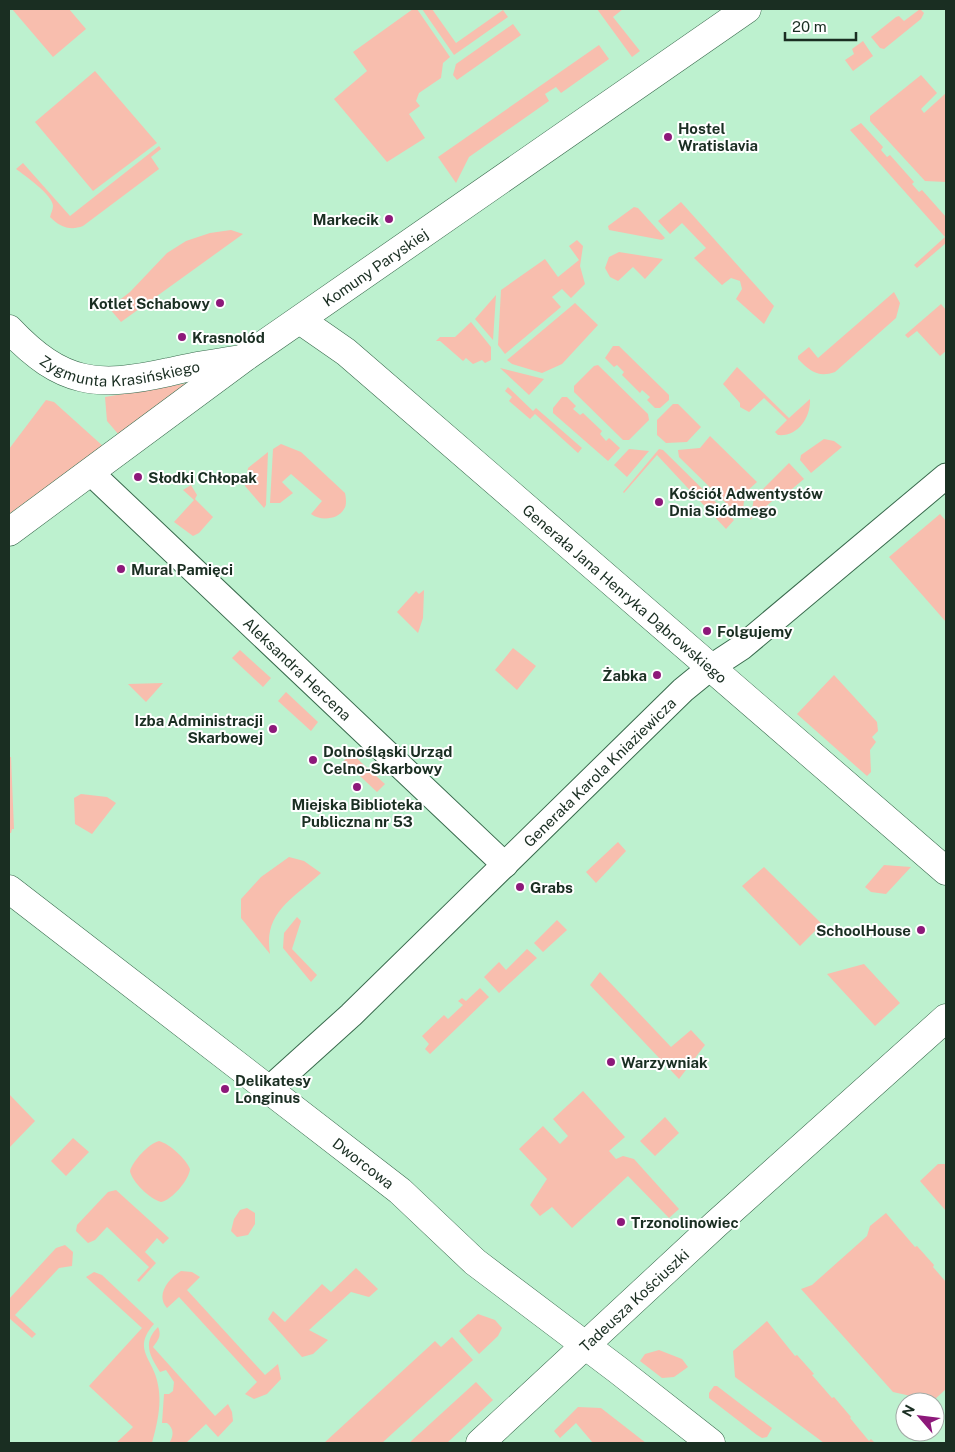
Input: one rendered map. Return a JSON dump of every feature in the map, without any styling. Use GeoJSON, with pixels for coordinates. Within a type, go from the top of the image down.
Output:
{"type":"FeatureCollection","features":[{"type":"Feature","properties":{"kind":"street","name":"Komuny Paryskiej"},"geometry":{"type":"LineString","coordinates":[[9,532],[244,358],[747,9]]}},
{"type":"Feature","properties":{"kind":"street","name":"Generała Jana Henryka Dąbrowskiego"},"geometry":{"type":"LineString","coordinates":[[300,320],[346,352],[710,668],[754,702],[946,870]]}},
{"type":"Feature","properties":{"kind":"street","name":"Zygmunta Krasińskiego"},"geometry":{"type":"LineString","coordinates":[[9,329],[51,365],[66,374],[92,381],[108,382],[145,378],[244,358]]}},
{"type":"Feature","properties":{"kind":"street","name":"Aleksandra Hercena"},"geometry":{"type":"LineString","coordinates":[[90,472],[504,865]]}},
{"type":"Feature","properties":{"kind":"street","name":"Generała Karola Kniaziewicza"},"geometry":{"type":"LineString","coordinates":[[269,1089],[347,1018],[676,696],[710,668],[742,647],[946,476]]}},
{"type":"Feature","properties":{"kind":"street","name":"Dworcowa"},"geometry":{"type":"LineString","coordinates":[[9,889],[400,1190],[474,1262],[711,1443]]}},
{"type":"Feature","properties":{"kind":"street","name":"Tadeusza Kościuszki"},"geometry":{"type":"LineString","coordinates":[[480,1443],[776,1169],[946,1018]]}},
{"type":"Feature","properties":{"kind":"shaded area"},"geometry":{"type":"Polygon","coordinates":[[[12,9],[69,9],[86,29],[53,57],[12,9]]]}},
{"type":"Feature","properties":{"kind":"shaded area"},"geometry":{"type":"Polygon","coordinates":[[[413,9],[417,9],[450,57],[443,63],[441,78],[419,93],[416,101],[420,106],[409,114],[425,138],[387,162],[334,99],[367,71],[353,52],[413,9]]]}},
{"type":"Feature","properties":{"kind":"shaded area"},"geometry":{"type":"Polygon","coordinates":[[[422,9],[432,9],[456,43],[503,10],[508,17],[454,55],[422,9]]]}},
{"type":"Feature","properties":{"kind":"shaded area"},"geometry":{"type":"Polygon","coordinates":[[[597,9],[623,9],[613,17],[640,51],[632,57],[597,9]]]}},
{"type":"Feature","properties":{"kind":"shaded area"},"geometry":{"type":"Polygon","coordinates":[[[920,9],[924,13],[921,19],[884,49],[880,48],[871,37],[896,17],[899,16],[904,21],[920,9]]]}},
{"type":"Feature","properties":{"kind":"shaded area"},"geometry":{"type":"Polygon","coordinates":[[[513,24],[521,35],[457,80],[453,75],[456,64],[513,24]]]}},
{"type":"Feature","properties":{"kind":"shaded area"},"geometry":{"type":"Polygon","coordinates":[[[863,41],[873,56],[853,71],[845,60],[854,54],[852,49],[863,41]]]}},
{"type":"Feature","properties":{"kind":"shaded area"},"geometry":{"type":"Polygon","coordinates":[[[599,45],[609,59],[561,93],[556,87],[545,94],[549,101],[469,157],[456,183],[438,157],[599,45]]]}},
{"type":"Feature","properties":{"kind":"shaded area"},"geometry":{"type":"Polygon","coordinates":[[[95,71],[157,143],[93,191],[35,122],[95,71]]]}},
{"type":"Feature","properties":{"kind":"shaded area"},"geometry":{"type":"Polygon","coordinates":[[[921,75],[937,93],[921,109],[924,113],[946,93],[946,182],[925,181],[870,121],[870,116],[921,75]]]}},
{"type":"Feature","properties":{"kind":"shaded area"},"geometry":{"type":"Polygon","coordinates":[[[861,123],[883,147],[881,150],[887,157],[890,155],[914,182],[912,184],[919,192],[922,190],[946,217],[946,243],[917,268],[914,265],[945,237],[850,130],[861,123]]]}},
{"type":"Feature","properties":{"kind":"shaded area"},"geometry":{"type":"Polygon","coordinates":[[[159,146],[161,149],[151,157],[159,169],[83,226],[74,228],[65,227],[50,217],[53,206],[52,201],[38,186],[16,169],[23,163],[70,216],[159,146]]]}},
{"type":"Feature","properties":{"kind":"shaded area"},"geometry":{"type":"Polygon","coordinates":[[[681,202],[774,306],[764,324],[736,299],[742,289],[740,281],[731,278],[722,285],[694,258],[706,248],[682,223],[670,234],[658,221],[681,202]]]}},
{"type":"Feature","properties":{"kind":"shaded area"},"geometry":{"type":"Polygon","coordinates":[[[634,207],[638,208],[665,238],[662,240],[609,230],[608,226],[634,207]]]}},
{"type":"Feature","properties":{"kind":"shaded area"},"geometry":{"type":"Polygon","coordinates":[[[231,230],[243,234],[121,322],[109,308],[130,292],[167,253],[186,241],[210,233],[231,230]]]}},
{"type":"Feature","properties":{"kind":"shaded area"},"geometry":{"type":"Polygon","coordinates":[[[577,240],[583,246],[580,266],[585,284],[571,298],[562,289],[552,297],[561,307],[505,354],[498,345],[501,290],[545,259],[558,277],[579,260],[569,246],[577,240]]]}},
{"type":"Feature","properties":{"kind":"shaded area"},"geometry":{"type":"Polygon","coordinates":[[[619,252],[663,259],[645,279],[633,267],[618,281],[610,277],[605,268],[609,257],[619,252]]]}},
{"type":"Feature","properties":{"kind":"shaded area"},"geometry":{"type":"Polygon","coordinates":[[[894,292],[900,303],[896,318],[835,372],[819,374],[806,367],[798,359],[798,356],[809,347],[818,358],[894,292]]]}},
{"type":"Feature","properties":{"kind":"shaded area"},"geometry":{"type":"Polygon","coordinates":[[[496,295],[493,340],[475,319],[496,295]]]}},
{"type":"Feature","properties":{"kind":"shaded area"},"geometry":{"type":"Polygon","coordinates":[[[575,303],[598,325],[562,364],[542,373],[512,364],[507,360],[575,303]]]}},
{"type":"Feature","properties":{"kind":"shaded area"},"geometry":{"type":"Polygon","coordinates":[[[941,304],[946,310],[946,351],[940,356],[917,331],[908,338],[905,335],[941,304]]]}},
{"type":"Feature","properties":{"kind":"shaded area"},"geometry":{"type":"Polygon","coordinates":[[[471,322],[491,347],[491,360],[485,363],[482,360],[473,364],[466,358],[463,361],[440,341],[436,341],[440,337],[455,337],[471,322]]]}},
{"type":"Feature","properties":{"kind":"shaded area"},"geometry":{"type":"Polygon","coordinates":[[[613,346],[619,346],[669,395],[669,400],[660,408],[655,408],[647,400],[650,397],[642,390],[640,393],[622,375],[624,372],[617,365],[614,367],[605,358],[613,346]]]}},
{"type":"Feature","properties":{"kind":"shaded area"},"geometry":{"type":"Polygon","coordinates":[[[598,365],[648,414],[649,420],[629,440],[623,440],[574,392],[574,386],[594,366],[598,365]]]}},
{"type":"Feature","properties":{"kind":"shaded area"},"geometry":{"type":"Polygon","coordinates":[[[737,367],[789,418],[810,399],[806,419],[802,424],[792,433],[778,435],[775,432],[787,420],[764,398],[749,412],[740,407],[740,403],[723,384],[737,367]]]}},
{"type":"Feature","properties":{"kind":"shaded area"},"geometry":{"type":"Polygon","coordinates":[[[500,368],[544,379],[529,395],[500,368]]]}},
{"type":"Feature","properties":{"kind":"shaded area"},"geometry":{"type":"Polygon","coordinates":[[[188,383],[119,435],[107,421],[105,397],[188,383]]]}},
{"type":"Feature","properties":{"kind":"shaded area"},"geometry":{"type":"Polygon","coordinates":[[[508,387],[533,411],[536,408],[582,448],[578,453],[535,414],[530,419],[509,401],[512,397],[505,391],[508,387]]]}},
{"type":"Feature","properties":{"kind":"shaded area"},"geometry":{"type":"Polygon","coordinates":[[[562,397],[567,397],[576,406],[573,409],[580,415],[583,413],[602,431],[600,434],[606,441],[609,438],[620,448],[608,461],[553,413],[553,408],[562,397]]]}},
{"type":"Feature","properties":{"kind":"shaded area"},"geometry":{"type":"Polygon","coordinates":[[[46,400],[54,402],[104,447],[9,514],[9,449],[46,400]]]}},
{"type":"Feature","properties":{"kind":"shaded area"},"geometry":{"type":"Polygon","coordinates":[[[673,404],[678,404],[701,427],[687,442],[666,443],[657,435],[657,420],[673,404]]]}},
{"type":"Feature","properties":{"kind":"shaded area"},"geometry":{"type":"Polygon","coordinates":[[[710,436],[757,482],[745,493],[743,509],[738,515],[679,457],[678,450],[700,448],[710,436]]]}},
{"type":"Feature","properties":{"kind":"shaded area"},"geometry":{"type":"Polygon","coordinates":[[[824,439],[834,441],[842,447],[811,473],[800,460],[801,455],[824,439]]]}},
{"type":"Feature","properties":{"kind":"shaded area"},"geometry":{"type":"Polygon","coordinates":[[[281,444],[301,452],[345,493],[346,506],[341,513],[329,518],[319,518],[311,514],[322,501],[291,474],[282,482],[293,493],[280,503],[270,503],[273,449],[281,444]]]}},
{"type":"Feature","properties":{"kind":"shaded area"},"geometry":{"type":"Polygon","coordinates":[[[629,449],[649,451],[627,477],[614,465],[629,449]]]}},
{"type":"Feature","properties":{"kind":"shaded area"},"geometry":{"type":"Polygon","coordinates":[[[659,449],[663,450],[734,520],[726,529],[657,455],[623,492],[659,449]]]}},
{"type":"Feature","properties":{"kind":"shaded area"},"geometry":{"type":"Polygon","coordinates":[[[268,452],[266,505],[264,508],[245,486],[248,468],[268,452]]]}},
{"type":"Feature","properties":{"kind":"shaded area"},"geometry":{"type":"Polygon","coordinates":[[[789,463],[804,479],[786,494],[784,491],[750,520],[754,498],[789,463]]]}},
{"type":"Feature","properties":{"kind":"shaded area"},"geometry":{"type":"Polygon","coordinates":[[[191,485],[197,495],[195,499],[213,517],[199,533],[193,536],[174,522],[194,500],[183,490],[191,485]]]}},
{"type":"Feature","properties":{"kind":"shaded area"},"geometry":{"type":"Polygon","coordinates":[[[940,514],[946,521],[946,622],[889,557],[940,514]]]}},
{"type":"Feature","properties":{"kind":"shaded area"},"geometry":{"type":"Polygon","coordinates":[[[424,590],[423,618],[418,633],[397,612],[416,591],[419,594],[424,590]]]}},
{"type":"Feature","properties":{"kind":"shaded area"},"geometry":{"type":"Polygon","coordinates":[[[513,648],[536,666],[517,690],[495,670],[513,648]]]}},
{"type":"Feature","properties":{"kind":"shaded area"},"geometry":{"type":"Polygon","coordinates":[[[240,650],[271,678],[263,687],[232,658],[240,650]]]}},
{"type":"Feature","properties":{"kind":"shaded area"},"geometry":{"type":"Polygon","coordinates":[[[834,675],[877,722],[878,731],[872,737],[876,742],[870,750],[871,772],[867,776],[797,714],[834,675]]]}},
{"type":"Feature","properties":{"kind":"shaded area"},"geometry":{"type":"Polygon","coordinates":[[[163,683],[146,702],[128,684],[163,683]]]}},
{"type":"Feature","properties":{"kind":"shaded area"},"geometry":{"type":"Polygon","coordinates":[[[286,692],[318,722],[311,731],[278,701],[286,692]]]}},
{"type":"Feature","properties":{"kind":"shaded area"},"geometry":{"type":"Polygon","coordinates":[[[351,753],[385,784],[377,792],[344,761],[351,753]]]}},
{"type":"Feature","properties":{"kind":"shaded area"},"geometry":{"type":"Polygon","coordinates":[[[9,757],[11,757],[14,829],[12,829],[11,833],[9,833],[9,757]]]}},
{"type":"Feature","properties":{"kind":"shaded area"},"geometry":{"type":"Polygon","coordinates":[[[81,794],[107,797],[116,803],[92,834],[75,824],[74,798],[81,794]]]}},
{"type":"Feature","properties":{"kind":"shaded area"},"geometry":{"type":"Polygon","coordinates":[[[618,842],[626,851],[596,883],[586,872],[618,842]]]}},
{"type":"Feature","properties":{"kind":"shaded area"},"geometry":{"type":"Polygon","coordinates":[[[289,857],[304,861],[321,873],[291,899],[276,917],[271,927],[269,940],[270,954],[241,918],[241,899],[261,877],[289,857]]]}},
{"type":"Feature","properties":{"kind":"shaded area"},"geometry":{"type":"Polygon","coordinates":[[[884,865],[911,867],[886,894],[871,892],[865,887],[884,865]]]}},
{"type":"Feature","properties":{"kind":"shaded area"},"geometry":{"type":"Polygon","coordinates":[[[764,867],[822,924],[800,946],[742,886],[764,867]]]}},
{"type":"Feature","properties":{"kind":"shaded area"},"geometry":{"type":"Polygon","coordinates":[[[297,917],[301,921],[292,949],[317,975],[311,982],[283,948],[284,933],[297,917]]]}},
{"type":"Feature","properties":{"kind":"shaded area"},"geometry":{"type":"Polygon","coordinates":[[[557,920],[567,930],[543,952],[534,943],[557,920]]]}},
{"type":"Feature","properties":{"kind":"shaded area"},"geometry":{"type":"Polygon","coordinates":[[[527,949],[537,958],[499,993],[484,977],[499,962],[506,970],[527,949]]]}},
{"type":"Feature","properties":{"kind":"shaded area"},"geometry":{"type":"Polygon","coordinates":[[[864,964],[900,1003],[875,1026],[827,974],[864,964]]]}},
{"type":"Feature","properties":{"kind":"shaded area"},"geometry":{"type":"Polygon","coordinates":[[[600,972],[671,1047],[691,1030],[705,1045],[679,1079],[590,985],[600,972]]]}},
{"type":"Feature","properties":{"kind":"shaded area"},"geometry":{"type":"Polygon","coordinates":[[[480,988],[489,997],[430,1054],[425,1049],[429,1044],[422,1036],[444,1015],[448,1019],[463,1005],[458,1001],[462,998],[466,1001],[480,988]]]}},
{"type":"Feature","properties":{"kind":"shaded area"},"geometry":{"type":"Polygon","coordinates":[[[583,1091],[625,1137],[609,1151],[616,1159],[623,1156],[634,1159],[679,1209],[669,1218],[628,1176],[572,1228],[552,1207],[540,1216],[530,1205],[547,1179],[519,1149],[543,1126],[560,1144],[568,1136],[553,1119],[583,1091]]]}},
{"type":"Feature","properties":{"kind":"shaded area"},"geometry":{"type":"Polygon","coordinates":[[[9,1094],[35,1121],[9,1148],[9,1094]]]}},
{"type":"Feature","properties":{"kind":"shaded area"},"geometry":{"type":"Polygon","coordinates":[[[665,1117],[679,1133],[655,1156],[640,1141],[665,1117]]]}},
{"type":"Feature","properties":{"kind":"shaded area"},"geometry":{"type":"Polygon","coordinates":[[[73,1138],[89,1152],[66,1176],[51,1161],[73,1138]]]}},
{"type":"Feature","properties":{"kind":"shaded area"},"geometry":{"type":"Polygon","coordinates":[[[159,1141],[177,1152],[190,1169],[187,1179],[179,1189],[170,1198],[161,1202],[142,1190],[130,1171],[142,1153],[159,1141]]]}},
{"type":"Feature","properties":{"kind":"shaded area"},"geometry":{"type":"Polygon","coordinates":[[[938,1164],[946,1164],[946,1211],[920,1181],[938,1164]]]}},
{"type":"Feature","properties":{"kind":"shaded area"},"geometry":{"type":"Polygon","coordinates":[[[116,1190],[169,1238],[163,1244],[157,1238],[145,1252],[156,1263],[139,1282],[137,1280],[149,1267],[107,1227],[95,1240],[88,1243],[76,1231],[77,1225],[108,1192],[116,1190]]]}},
{"type":"Feature","properties":{"kind":"shaded area"},"geometry":{"type":"Polygon","coordinates":[[[247,1208],[255,1213],[255,1224],[248,1235],[237,1237],[231,1231],[234,1219],[240,1210],[247,1208]]]}},
{"type":"Feature","properties":{"kind":"shaded area"},"geometry":{"type":"Polygon","coordinates":[[[886,1213],[915,1247],[917,1246],[934,1265],[933,1267],[946,1282],[946,1389],[943,1392],[893,1392],[801,1289],[812,1285],[867,1236],[870,1226],[886,1213]]]}},
{"type":"Feature","properties":{"kind":"shaded area"},"geometry":{"type":"Polygon","coordinates":[[[65,1245],[73,1252],[72,1266],[59,1268],[15,1315],[36,1334],[32,1338],[9,1318],[9,1299],[56,1248],[65,1245]]]}},
{"type":"Feature","properties":{"kind":"shaded area"},"geometry":{"type":"Polygon","coordinates":[[[356,1268],[378,1289],[369,1297],[351,1292],[309,1330],[328,1340],[313,1354],[302,1357],[268,1319],[273,1311],[285,1322],[322,1284],[331,1292],[356,1268]]]}},
{"type":"Feature","properties":{"kind":"shaded area"},"geometry":{"type":"Polygon","coordinates":[[[181,1271],[192,1272],[200,1277],[187,1290],[265,1375],[278,1364],[281,1379],[267,1394],[254,1399],[245,1394],[257,1382],[179,1297],[167,1308],[162,1298],[163,1292],[168,1282],[181,1271]]]}},
{"type":"Feature","properties":{"kind":"shaded area"},"geometry":{"type":"Polygon","coordinates":[[[94,1272],[102,1275],[154,1324],[144,1341],[144,1348],[156,1376],[159,1392],[156,1429],[152,1443],[116,1443],[133,1427],[89,1386],[142,1328],[86,1277],[94,1272]]]}},
{"type":"Feature","properties":{"kind":"shaded area"},"geometry":{"type":"Polygon","coordinates":[[[478,1314],[495,1320],[502,1328],[498,1336],[479,1354],[459,1331],[478,1314]]]}},
{"type":"Feature","properties":{"kind":"shaded area"},"geometry":{"type":"Polygon","coordinates":[[[767,1321],[795,1356],[797,1355],[832,1398],[834,1397],[851,1417],[869,1441],[871,1439],[875,1443],[824,1443],[735,1377],[733,1351],[767,1321]]]}},
{"type":"Feature","properties":{"kind":"shaded area"},"geometry":{"type":"Polygon","coordinates":[[[158,1327],[158,1340],[153,1347],[215,1416],[228,1404],[232,1412],[233,1421],[218,1437],[206,1424],[186,1443],[169,1443],[172,1438],[172,1430],[167,1423],[162,1423],[164,1394],[169,1394],[173,1391],[174,1382],[166,1370],[160,1372],[149,1350],[150,1339],[158,1327]]]}},
{"type":"Feature","properties":{"kind":"shaded area"},"geometry":{"type":"Polygon","coordinates":[[[452,1337],[473,1360],[382,1443],[324,1443],[435,1341],[441,1347],[452,1337]]]}},
{"type":"Feature","properties":{"kind":"shaded area"},"geometry":{"type":"Polygon","coordinates":[[[659,1350],[682,1359],[688,1367],[674,1377],[662,1378],[640,1361],[645,1354],[659,1350]]]}},
{"type":"Feature","properties":{"kind":"shaded area"},"geometry":{"type":"Polygon","coordinates":[[[476,1382],[493,1400],[447,1443],[409,1443],[476,1382]]]}},
{"type":"Feature","properties":{"kind":"shaded area"},"geometry":{"type":"Polygon","coordinates":[[[714,1386],[717,1386],[772,1428],[767,1437],[762,1438],[757,1435],[709,1398],[709,1393],[714,1386]]]}},
{"type":"Feature","properties":{"kind":"shaded area"},"geometry":{"type":"Polygon","coordinates":[[[578,1407],[601,1408],[646,1443],[593,1443],[576,1423],[560,1438],[554,1431],[578,1407]]]}},
{"type":"Feature","properties":{"kind":"place","name":"Hostel Wratislavia"},"geometry":{"type":"Point","coordinates":[668,137]}},
{"type":"Feature","properties":{"kind":"place","name":"Markecik"},"geometry":{"type":"Point","coordinates":[389,219]}},
{"type":"Feature","properties":{"kind":"place","name":"Kotlet Schabowy"},"geometry":{"type":"Point","coordinates":[220,303]}},
{"type":"Feature","properties":{"kind":"place","name":"Krasnolód"},"geometry":{"type":"Point","coordinates":[182,337]}},
{"type":"Feature","properties":{"kind":"place","name":"Słodki Chłopak"},"geometry":{"type":"Point","coordinates":[138,477]}},
{"type":"Feature","properties":{"kind":"place","name":"Kościół Adwentystów Dnia Siódmego"},"geometry":{"type":"Point","coordinates":[659,502]}},
{"type":"Feature","properties":{"kind":"place","name":"Mural Pamięci"},"geometry":{"type":"Point","coordinates":[121,569]}},
{"type":"Feature","properties":{"kind":"place","name":"Folgujemy"},"geometry":{"type":"Point","coordinates":[707,631]}},
{"type":"Feature","properties":{"kind":"place","name":"Żabka"},"geometry":{"type":"Point","coordinates":[657,675]}},
{"type":"Feature","properties":{"kind":"place","name":"Izba Administracji Skarbowej"},"geometry":{"type":"Point","coordinates":[273,729]}},
{"type":"Feature","properties":{"kind":"place","name":"Dolnośląski Urząd Celno-Skarbowy"},"geometry":{"type":"Point","coordinates":[313,760]}},
{"type":"Feature","properties":{"kind":"place","name":"Miejska Biblioteka Publiczna nr 53"},"geometry":{"type":"Point","coordinates":[357,787]}},
{"type":"Feature","properties":{"kind":"place","name":"Grabs"},"geometry":{"type":"Point","coordinates":[520,887]}},
{"type":"Feature","properties":{"kind":"place","name":"SchoolHouse"},"geometry":{"type":"Point","coordinates":[921,930]}},
{"type":"Feature","properties":{"kind":"place","name":"Warzywniak"},"geometry":{"type":"Point","coordinates":[611,1062]}},
{"type":"Feature","properties":{"kind":"place","name":"Delikatesy Longinus"},"geometry":{"type":"Point","coordinates":[225,1089]}},
{"type":"Feature","properties":{"kind":"place","name":"Trzonolinowiec"},"geometry":{"type":"Point","coordinates":[621,1222]}}]}
